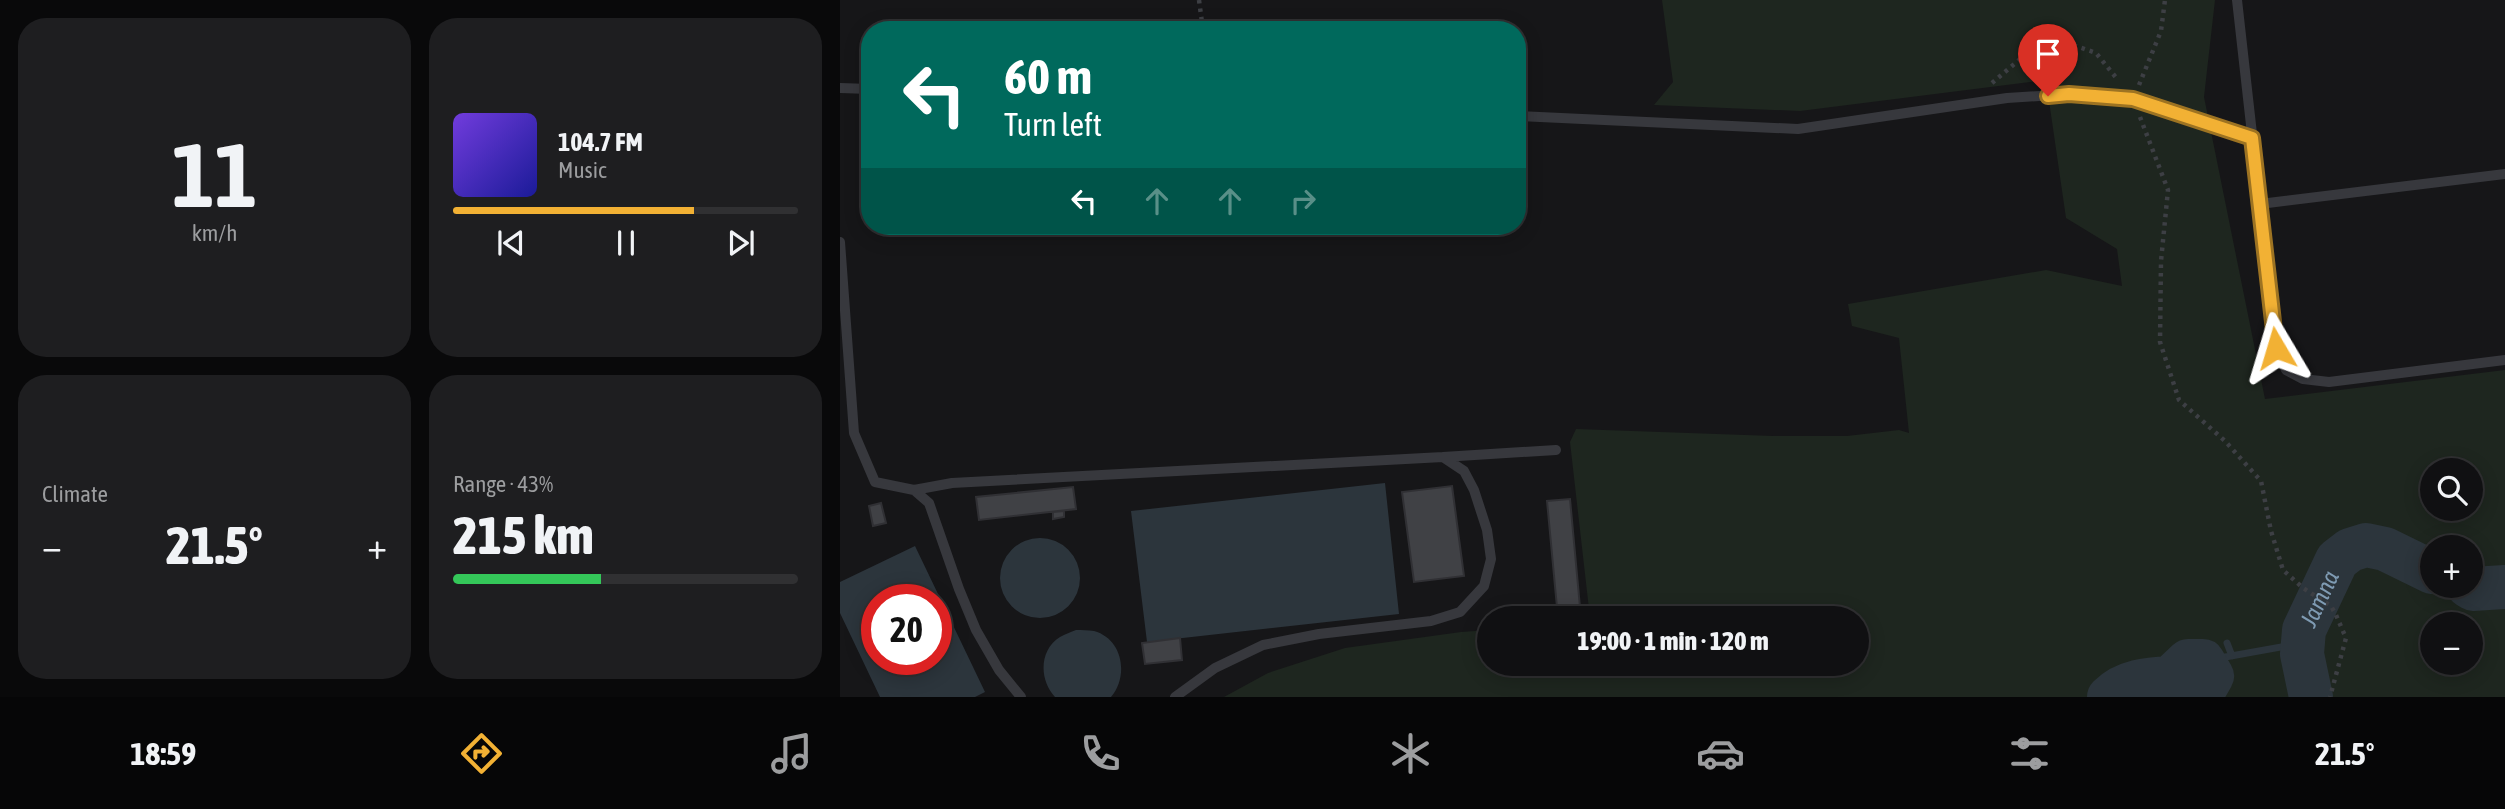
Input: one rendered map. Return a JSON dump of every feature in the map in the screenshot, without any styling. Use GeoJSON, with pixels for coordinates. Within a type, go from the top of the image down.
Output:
{"type":"FeatureCollection","features":[{"type":"Feature","properties":{"kind":"lane"},"geometry":{"type":"LineString","coordinates":[[2237,0],[2276,348],[2286,370],[2303,379],[2329,382],[2505,360]]}},
{"type":"Feature","properties":{"kind":"lane"},"geometry":{"type":"LineString","coordinates":[[840,88],[861,89]]}},
{"type":"Feature","properties":{"kind":"lane"},"geometry":{"type":"LineString","coordinates":[[1526,116],[1798,130],[2007,98],[2069,94],[2133,99],[2252,138]]}},
{"type":"Feature","properties":{"kind":"lane"},"geometry":{"type":"LineString","coordinates":[[2260,204],[2505,174]]}},
{"type":"Feature","properties":{"kind":"lane"},"geometry":{"type":"LineString","coordinates":[[840,242],[854,433],[875,482],[914,490],[952,483],[1556,450]]}},
{"type":"Feature","properties":{"kind":"lane"},"geometry":{"type":"LineString","coordinates":[[1175,697],[1215,667],[1263,645],[1319,634],[1431,621],[1460,612],[1484,586],[1491,559],[1487,530],[1474,491],[1464,471],[1443,457]]}},
{"type":"Feature","properties":{"kind":"lane"},"geometry":{"type":"LineString","coordinates":[[914,490],[929,503],[976,629],[999,670],[1021,697]]}},
{"type":"Feature","properties":{"kind":"path"},"geometry":{"type":"LineString","coordinates":[[1199,0],[1202,21]]}},
{"type":"Feature","properties":{"kind":"path"},"geometry":{"type":"LineString","coordinates":[[2133,99],[2161,31],[2165,0]]}},
{"type":"Feature","properties":{"kind":"path"},"geometry":{"type":"LineString","coordinates":[[1972,104],[1999,75],[2026,54],[2045,47],[2073,45],[2096,53],[2133,99],[2168,190],[2161,261],[2160,342],[2179,400],[2225,441],[2261,481],[2271,531],[2283,570],[2303,588],[2331,606],[2346,638],[2330,697]]}},
{"type":"Feature","properties":{"kind":"shaded area"},"geometry":{"type":"Polygon","coordinates":[[[1662,0],[2215,0],[2204,97],[2265,399],[2505,370],[2505,697],[1224,697],[1268,673],[1345,648],[1477,631],[1477,676],[1869,676],[1869,606],[1589,606],[1570,442],[1576,429],[1773,436],[1847,436],[1899,430],[1909,433],[1899,338],[1852,326],[1848,304],[2046,270],[2122,286],[2117,249],[2066,218],[2046,80],[1800,111],[1654,105],[1673,82],[1662,0]]]}},
{"type":"Feature","properties":{"kind":"shaded area"},"geometry":{"type":"Polygon","coordinates":[[[1385,483],[1399,614],[1147,642],[1131,511],[1385,483]]]}},
{"type":"Feature","properties":{"kind":"shaded area"},"geometry":{"type":"Polygon","coordinates":[[[1040,538],[1055,541],[1068,550],[1077,563],[1080,578],[1077,593],[1068,606],[1055,615],[1040,618],[1025,615],[1012,606],[1003,593],[1000,578],[1003,563],[1012,550],[1025,541],[1040,538]]]}},
{"type":"Feature","properties":{"kind":"shaded area"},"geometry":{"type":"Polygon","coordinates":[[[915,546],[933,584],[861,584],[861,657],[840,613],[840,582],[915,546]]]}},
{"type":"Feature","properties":{"kind":"shaded area"},"geometry":{"type":"Polygon","coordinates":[[[952,623],[985,692],[975,697],[880,697],[870,675],[952,675],[952,623]]]}},
{"type":"Feature","properties":{"kind":"shaded area"},"geometry":{"type":"Polygon","coordinates":[[[1076,630],[1094,631],[1104,635],[1117,650],[1120,679],[1111,697],[1055,697],[1050,690],[1044,674],[1048,649],[1060,637],[1076,630]]]}},
{"type":"Feature","properties":{"kind":"building"},"geometry":{"type":"Polygon","coordinates":[[[1452,486],[1464,576],[1414,582],[1402,492],[1452,486]]]}},
{"type":"Feature","properties":{"kind":"building"},"geometry":{"type":"Polygon","coordinates":[[[1073,487],[1076,509],[979,520],[976,497],[1073,487]]]}},
{"type":"Feature","properties":{"kind":"building"},"geometry":{"type":"Polygon","coordinates":[[[1570,499],[1580,606],[1557,606],[1547,501],[1570,499]]]}},
{"type":"Feature","properties":{"kind":"building"},"geometry":{"type":"Polygon","coordinates":[[[881,503],[886,523],[873,526],[869,506],[881,503]]]}},
{"type":"Feature","properties":{"kind":"building"},"geometry":{"type":"Polygon","coordinates":[[[1064,511],[1064,517],[1053,519],[1053,512],[1064,511]]]}},
{"type":"Feature","properties":{"kind":"building"},"geometry":{"type":"Polygon","coordinates":[[[1180,638],[1182,660],[1145,664],[1142,643],[1180,638]]]}},
{"type":"Feature","properties":{"kind":"waterway","name":"Jamna"},"geometry":{"type":"LineString","coordinates":[[2311,697],[2302,654],[2304,630],[2337,560],[2350,550],[2366,545],[2385,549],[2420,566]]}},
{"type":"Feature","properties":{"kind":"waterway","name":"Jamna"},"geometry":{"type":"LineString","coordinates":[[2483,588],[2505,587]]}},
{"type":"Feature","properties":{"kind":"waterway"},"geometry":{"type":"LineString","coordinates":[[2227,643],[2232,656]]}},
{"type":"Feature","properties":{"kind":"waterway"},"geometry":{"type":"LineString","coordinates":[[2203,661],[2303,643]]}},
{"type":"Feature","properties":{"kind":"waterway","name":"Jamna"},"geometry":{"type":"LineString","coordinates":[[2109,697],[2130,684],[2170,678],[2188,661],[2203,661],[2212,676],[2200,697]]}},
{"type":"Feature","properties":{"kind":"route"},"geometry":{"type":"LineString","coordinates":[[2048,96],[2069,94],[2133,99],[2252,138],[2276,348]]}}]}
